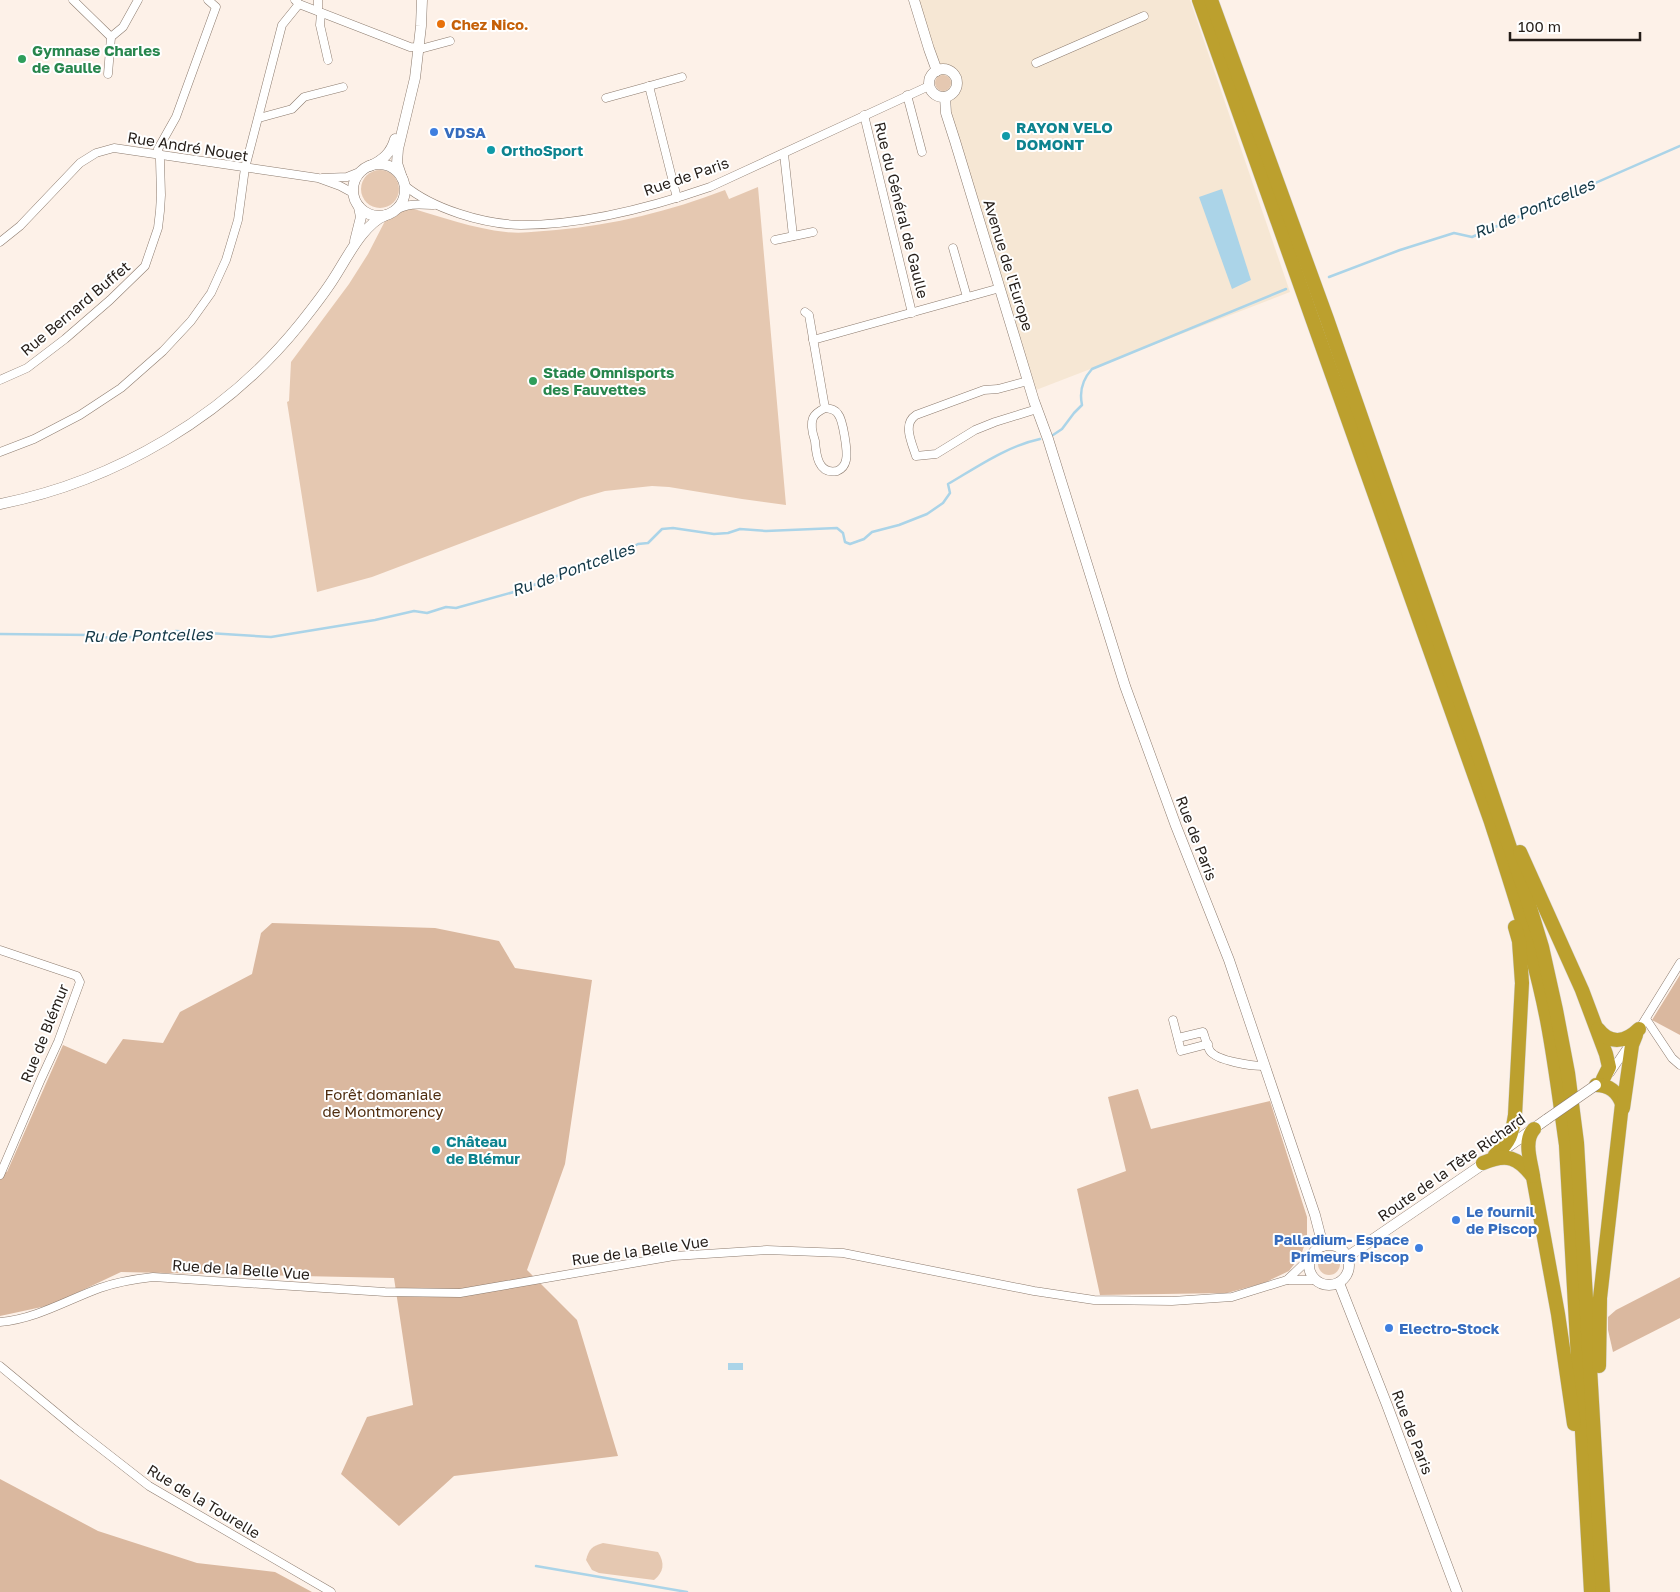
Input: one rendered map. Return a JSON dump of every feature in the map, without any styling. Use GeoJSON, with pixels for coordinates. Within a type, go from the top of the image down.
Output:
{"type":"FeatureCollection","features":[{"type":"Feature","properties":{"kind":"highway"},"geometry":{"type":"LineString","coordinates":[[1199,0],[1490,822],[1524,926],[1535,969],[1547,1020],[1566,1145],[1590,1592]]}},
{"type":"Feature","properties":{"kind":"highway"},"geometry":{"type":"LineString","coordinates":[[1211,0],[1330,328],[1479,756],[1542,947],[1568,1073],[1577,1143],[1603,1592]]}},
{"type":"Feature","properties":{"kind":"highway"},"geometry":{"type":"LineString","coordinates":[[1479,756],[1582,990],[1608,1061],[1608,1067],[1600,1082],[1618,1096],[1622,1104],[1622,1114]]}},
{"type":"Feature","properties":{"kind":"highway"},"geometry":{"type":"LineString","coordinates":[[1489,1159],[1506,1144],[1512,1134],[1516,1101],[1522,996],[1519,941],[1490,822]]}},
{"type":"Feature","properties":{"kind":"highway"},"geometry":{"type":"LineString","coordinates":[[1594,1022],[1605,1038],[1615,1041],[1628,1038],[1640,1028]]}},
{"type":"Feature","properties":{"kind":"highway"},"geometry":{"type":"LineString","coordinates":[[1597,1484],[1600,1298],[1632,1045],[1640,1028]]}},
{"type":"Feature","properties":{"kind":"highway"},"geometry":{"type":"LineString","coordinates":[[1516,1101],[1518,1113],[1522,1119],[1532,1125],[1541,1124]]}},
{"type":"Feature","properties":{"kind":"highway"},"geometry":{"type":"LineString","coordinates":[[1541,1124],[1529,1136],[1528,1148],[1567,1370],[1590,1592]]}},
{"type":"Feature","properties":{"kind":"highway"},"geometry":{"type":"LineString","coordinates":[[1489,1159],[1513,1159],[1526,1168],[1533,1177]]}},
{"type":"Feature","properties":{"kind":"street"},"geometry":{"type":"LineString","coordinates":[[73,0],[111,37]]}},
{"type":"Feature","properties":{"kind":"street"},"geometry":{"type":"LineString","coordinates":[[108,74],[111,37],[123,27],[138,0]]}},
{"type":"Feature","properties":{"kind":"street"},"geometry":{"type":"LineString","coordinates":[[158,154],[158,149],[176,117],[216,7],[208,0]]}},
{"type":"Feature","properties":{"kind":"street"},"geometry":{"type":"LineString","coordinates":[[318,0],[320,25],[328,60]]}},
{"type":"Feature","properties":{"kind":"street"},"geometry":{"type":"LineString","coordinates":[[0,504],[49,491],[104,471],[137,456],[186,427],[231,394],[266,362],[294,332],[320,299],[353,247],[376,220],[390,213],[403,200],[403,182],[397,163],[398,149],[412,95],[420,0]]}},
{"type":"Feature","properties":{"kind":"street"},"geometry":{"type":"LineString","coordinates":[[914,0],[937,71]]}},
{"type":"Feature","properties":{"kind":"street"},"geometry":{"type":"LineString","coordinates":[[0,452],[34,439],[80,415],[121,388],[163,351],[191,321],[211,293],[226,260],[238,220],[245,168],[282,25],[298,1],[319,12],[416,48],[450,42]]}},
{"type":"Feature","properties":{"kind":"street"},"geometry":{"type":"LineString","coordinates":[[1036,63],[1144,16]]}},
{"type":"Feature","properties":{"kind":"street"},"geometry":{"type":"LineString","coordinates":[[353,247],[361,217],[353,193],[356,178],[385,157],[394,143],[416,48]]}},
{"type":"Feature","properties":{"kind":"street"},"geometry":{"type":"LineString","coordinates":[[937,71],[950,71],[956,77],[957,86],[953,94],[945,97],[933,94],[929,86],[930,77],[937,71]]}},
{"type":"Feature","properties":{"kind":"street"},"geometry":{"type":"LineString","coordinates":[[606,98],[682,77]]}},
{"type":"Feature","properties":{"kind":"street"},"geometry":{"type":"LineString","coordinates":[[649,86],[677,198]]}},
{"type":"Feature","properties":{"kind":"street","name":"Rue de Paris"},"geometry":{"type":"LineString","coordinates":[[390,213],[406,204],[438,206],[491,221],[509,224],[535,224],[612,214],[677,198],[710,187],[929,86]]}},
{"type":"Feature","properties":{"kind":"street"},"geometry":{"type":"LineString","coordinates":[[259,118],[292,109],[304,97],[343,87]]}},
{"type":"Feature","properties":{"kind":"street"},"geometry":{"type":"LineString","coordinates":[[907,95],[922,152]]}},
{"type":"Feature","properties":{"kind":"street","name":"Avenue de l'Europe"},"geometry":{"type":"LineString","coordinates":[[945,97],[949,122],[1037,410],[1048,439]]}},
{"type":"Feature","properties":{"kind":"street","name":"Rue du Général de Gaulle"},"geometry":{"type":"LineString","coordinates":[[864,115],[912,312]]}},
{"type":"Feature","properties":{"kind":"street","name":"Rue André Nouet"},"geometry":{"type":"LineString","coordinates":[[0,242],[20,226],[80,163],[96,153],[114,148],[318,178],[347,177],[366,169]]}},
{"type":"Feature","properties":{"kind":"street","name":"Rue Bernard Buffet"},"geometry":{"type":"LineString","coordinates":[[0,380],[26,368],[65,339],[145,266],[158,228],[160,211],[160,160],[158,154]]}},
{"type":"Feature","properties":{"kind":"street"},"geometry":{"type":"LineString","coordinates":[[784,154],[793,236]]}},
{"type":"Feature","properties":{"kind":"street"},"geometry":{"type":"LineString","coordinates":[[366,169],[384,165],[391,168],[403,182]]}},
{"type":"Feature","properties":{"kind":"street","name":"Rue André Nouet"},"geometry":{"type":"LineString","coordinates":[[318,178],[353,193]]}},
{"type":"Feature","properties":{"kind":"street","name":"Rue de Paris"},"geometry":{"type":"LineString","coordinates":[[403,182],[438,206]]}},
{"type":"Feature","properties":{"kind":"street"},"geometry":{"type":"LineString","coordinates":[[359,207],[372,215],[390,213]]}},
{"type":"Feature","properties":{"kind":"street"},"geometry":{"type":"LineString","coordinates":[[775,240],[813,232]]}},
{"type":"Feature","properties":{"kind":"street"},"geometry":{"type":"LineString","coordinates":[[953,248],[967,297]]}},
{"type":"Feature","properties":{"kind":"street"},"geometry":{"type":"LineString","coordinates":[[813,340],[1000,288]]}},
{"type":"Feature","properties":{"kind":"street"},"geometry":{"type":"LineString","coordinates":[[805,312],[808,315],[825,408]]}},
{"type":"Feature","properties":{"kind":"street"},"geometry":{"type":"LineString","coordinates":[[1028,381],[998,389],[984,390],[911,418],[909,432],[916,456],[936,454],[975,430],[1037,410]]}},
{"type":"Feature","properties":{"kind":"street"},"geometry":{"type":"LineString","coordinates":[[825,408],[832,409],[838,413],[841,419],[847,455],[846,462],[837,471],[829,471],[822,468],[818,462],[812,427],[813,418],[825,408]]}},
{"type":"Feature","properties":{"kind":"street","name":"Rue de Paris"},"geometry":{"type":"LineString","coordinates":[[1048,439],[1125,686],[1176,826],[1229,960],[1315,1215],[1323,1246]]}},
{"type":"Feature","properties":{"kind":"street"},"geometry":{"type":"LineString","coordinates":[[0,498],[49,491]]}},
{"type":"Feature","properties":{"kind":"street","name":"Rue de Blémur"},"geometry":{"type":"LineString","coordinates":[[0,950],[77,976],[80,982],[58,1042],[0,1175]]}},
{"type":"Feature","properties":{"kind":"street"},"geometry":{"type":"LineString","coordinates":[[1600,1082],[1617,1063],[1680,962]]}},
{"type":"Feature","properties":{"kind":"street"},"geometry":{"type":"LineString","coordinates":[[1173,1020],[1181,1051],[1208,1044]]}},
{"type":"Feature","properties":{"kind":"street"},"geometry":{"type":"LineString","coordinates":[[1640,1028],[1680,1065]]}},
{"type":"Feature","properties":{"kind":"street"},"geometry":{"type":"LineString","coordinates":[[1178,1038],[1204,1032],[1210,1051],[1216,1056],[1251,1066],[1264,1066]]}},
{"type":"Feature","properties":{"kind":"street","name":"Route de la Tête Richard"},"geometry":{"type":"LineString","coordinates":[[1347,1257],[1600,1082]]}},
{"type":"Feature","properties":{"kind":"street"},"geometry":{"type":"LineString","coordinates":[[1323,1246],[1334,1246],[1344,1252],[1347,1257],[1349,1262],[1347,1274],[1339,1283],[1326,1285],[1314,1280],[1309,1270],[1309,1259],[1317,1249],[1323,1246]]}},
{"type":"Feature","properties":{"kind":"street","name":"Rue de la Belle Vue"},"geometry":{"type":"LineString","coordinates":[[0,1322],[46,1312],[101,1288],[130,1280],[154,1277],[385,1292],[460,1293],[674,1256],[767,1250],[844,1253],[1034,1291],[1094,1300],[1172,1301],[1232,1297],[1287,1280],[1314,1280]]}},
{"type":"Feature","properties":{"kind":"street","name":"Rue de la Belle Vue"},"geometry":{"type":"LineString","coordinates":[[1287,1280],[1309,1259]]}},
{"type":"Feature","properties":{"kind":"street","name":"Rue de Paris"},"geometry":{"type":"LineString","coordinates":[[1339,1283],[1457,1592]]}},
{"type":"Feature","properties":{"kind":"street","name":"Rue de la Tourelle"},"geometry":{"type":"LineString","coordinates":[[0,1366],[149,1486],[331,1592]]}},
{"type":"Feature","properties":{"kind":"shaded area"},"geometry":{"type":"Polygon","coordinates":[[[915,0],[1190,0],[1290,292],[1036,390],[939,86],[915,0]]]}},
{"type":"Feature","properties":{"kind":"shaded area"},"geometry":{"type":"Polygon","coordinates":[[[940,75],[946,75],[951,80],[949,89],[940,91],[935,86],[935,80],[940,75]]]}},
{"type":"Feature","properties":{"kind":"shaded area"},"geometry":{"type":"Polygon","coordinates":[[[380,170],[394,175],[399,189],[394,203],[380,208],[366,203],[361,189],[366,175],[380,170]]]}},
{"type":"Feature","properties":{"kind":"shaded area","name":"Stade Omnisports des Fauvettes"},"geometry":{"type":"Polygon","coordinates":[[[758,187],[786,505],[669,487],[652,486],[605,491],[581,498],[372,577],[317,592],[287,402],[289,401],[291,362],[349,284],[368,254],[385,221],[407,207],[456,222],[506,232],[519,233],[578,228],[642,216],[725,190],[729,199],[758,187]]]}},
{"type":"Feature","properties":{"kind":"shaded area"},"geometry":{"type":"Polygon","coordinates":[[[1325,1253],[1333,1253],[1340,1260],[1340,1268],[1333,1275],[1325,1275],[1318,1268],[1318,1260],[1325,1253]]]}},
{"type":"Feature","properties":{"kind":"shaded area"},"geometry":{"type":"Polygon","coordinates":[[[603,1543],[658,1552],[662,1560],[662,1571],[654,1580],[599,1573],[592,1570],[586,1560],[588,1553],[592,1548],[603,1543]]]}},
{"type":"Feature","properties":{"kind":"green space","name":"Forêt domaniale de Montmorency"},"geometry":{"type":"Polygon","coordinates":[[[272,923],[435,928],[499,941],[515,968],[592,980],[565,1164],[527,1270],[577,1320],[618,1456],[454,1476],[399,1526],[341,1474],[367,1417],[413,1405],[394,1278],[121,1272],[51,1305],[0,1316],[0,1169],[7,1172],[63,1045],[106,1064],[123,1039],[163,1043],[180,1012],[252,974],[261,933],[272,923]]]}},
{"type":"Feature","properties":{"kind":"green space"},"geometry":{"type":"Polygon","coordinates":[[[1680,975],[1680,1035],[1652,1020],[1680,975]]]}},
{"type":"Feature","properties":{"kind":"green space"},"geometry":{"type":"Polygon","coordinates":[[[1138,1089],[1151,1129],[1270,1101],[1307,1217],[1307,1238],[1301,1255],[1289,1271],[1264,1283],[1227,1293],[1100,1295],[1077,1189],[1126,1171],[1108,1097],[1138,1089]]]}},
{"type":"Feature","properties":{"kind":"green space"},"geometry":{"type":"Polygon","coordinates":[[[1680,1277],[1680,1318],[1613,1352],[1608,1330],[1608,1317],[1616,1310],[1680,1277]]]}},
{"type":"Feature","properties":{"kind":"green space"},"geometry":{"type":"Polygon","coordinates":[[[0,1479],[98,1531],[197,1563],[275,1572],[312,1592],[0,1592],[0,1479]]]}},
{"type":"Feature","properties":{"kind":"water"},"geometry":{"type":"Polygon","coordinates":[[[1222,189],[1251,280],[1232,289],[1199,197],[1222,189]]]}},
{"type":"Feature","properties":{"kind":"water"},"geometry":{"type":"Polygon","coordinates":[[[728,1363],[743,1363],[743,1370],[728,1370],[728,1363]]]}},
{"type":"Feature","properties":{"kind":"waterway","name":"Ru de Pontcelles"},"geometry":{"type":"LineString","coordinates":[[1329,277],[1400,250],[1454,233],[1472,237],[1680,146]]}},
{"type":"Feature","properties":{"kind":"waterway","name":"Ru de Pontcelles"},"geometry":{"type":"LineString","coordinates":[[1053,435],[1062,429],[1082,405],[1082,386],[1092,369],[1286,289]]}},
{"type":"Feature","properties":{"kind":"waterway","name":"Ru de Pontcelles"},"geometry":{"type":"LineString","coordinates":[[0,634],[92,635],[110,638],[157,636],[176,631],[271,637],[375,620],[414,611],[427,613],[446,607],[456,608],[521,590],[625,551],[638,544],[648,543],[662,529],[673,528],[714,534],[728,533],[740,529],[766,531],[837,528],[843,533],[845,542],[850,544],[864,539],[872,532],[899,525],[927,514],[943,503],[950,493],[948,484],[1004,452],[1040,439]]}},
{"type":"Feature","properties":{"kind":"waterway"},"geometry":{"type":"LineString","coordinates":[[536,1566],[687,1592]]}},
{"type":"Feature","properties":{"kind":"place","name":"Chez Nico."},"geometry":{"type":"Point","coordinates":[441,24]}},
{"type":"Feature","properties":{"kind":"place","name":"Gymnase Charles de Gaulle"},"geometry":{"type":"Point","coordinates":[22,59]}},
{"type":"Feature","properties":{"kind":"place","name":"VDSA"},"geometry":{"type":"Point","coordinates":[434,132]}},
{"type":"Feature","properties":{"kind":"place","name":"RAYON VELO DOMONT"},"geometry":{"type":"Point","coordinates":[1006,136]}},
{"type":"Feature","properties":{"kind":"place","name":"OrthoSport"},"geometry":{"type":"Point","coordinates":[491,150]}},
{"type":"Feature","properties":{"kind":"place","name":"Stade Omnisports des Fauvettes"},"geometry":{"type":"Point","coordinates":[533,381]}},
{"type":"Feature","properties":{"kind":"place","name":"Château de Blémur"},"geometry":{"type":"Point","coordinates":[436,1150]}},
{"type":"Feature","properties":{"kind":"place","name":"Le fournil de Piscop"},"geometry":{"type":"Point","coordinates":[1456,1220]}},
{"type":"Feature","properties":{"kind":"place","name":"Palladium- Espace Primeurs Piscop"},"geometry":{"type":"Point","coordinates":[1419,1248]}},
{"type":"Feature","properties":{"kind":"place","name":"Electro-Stock"},"geometry":{"type":"Point","coordinates":[1389,1328]}}]}
